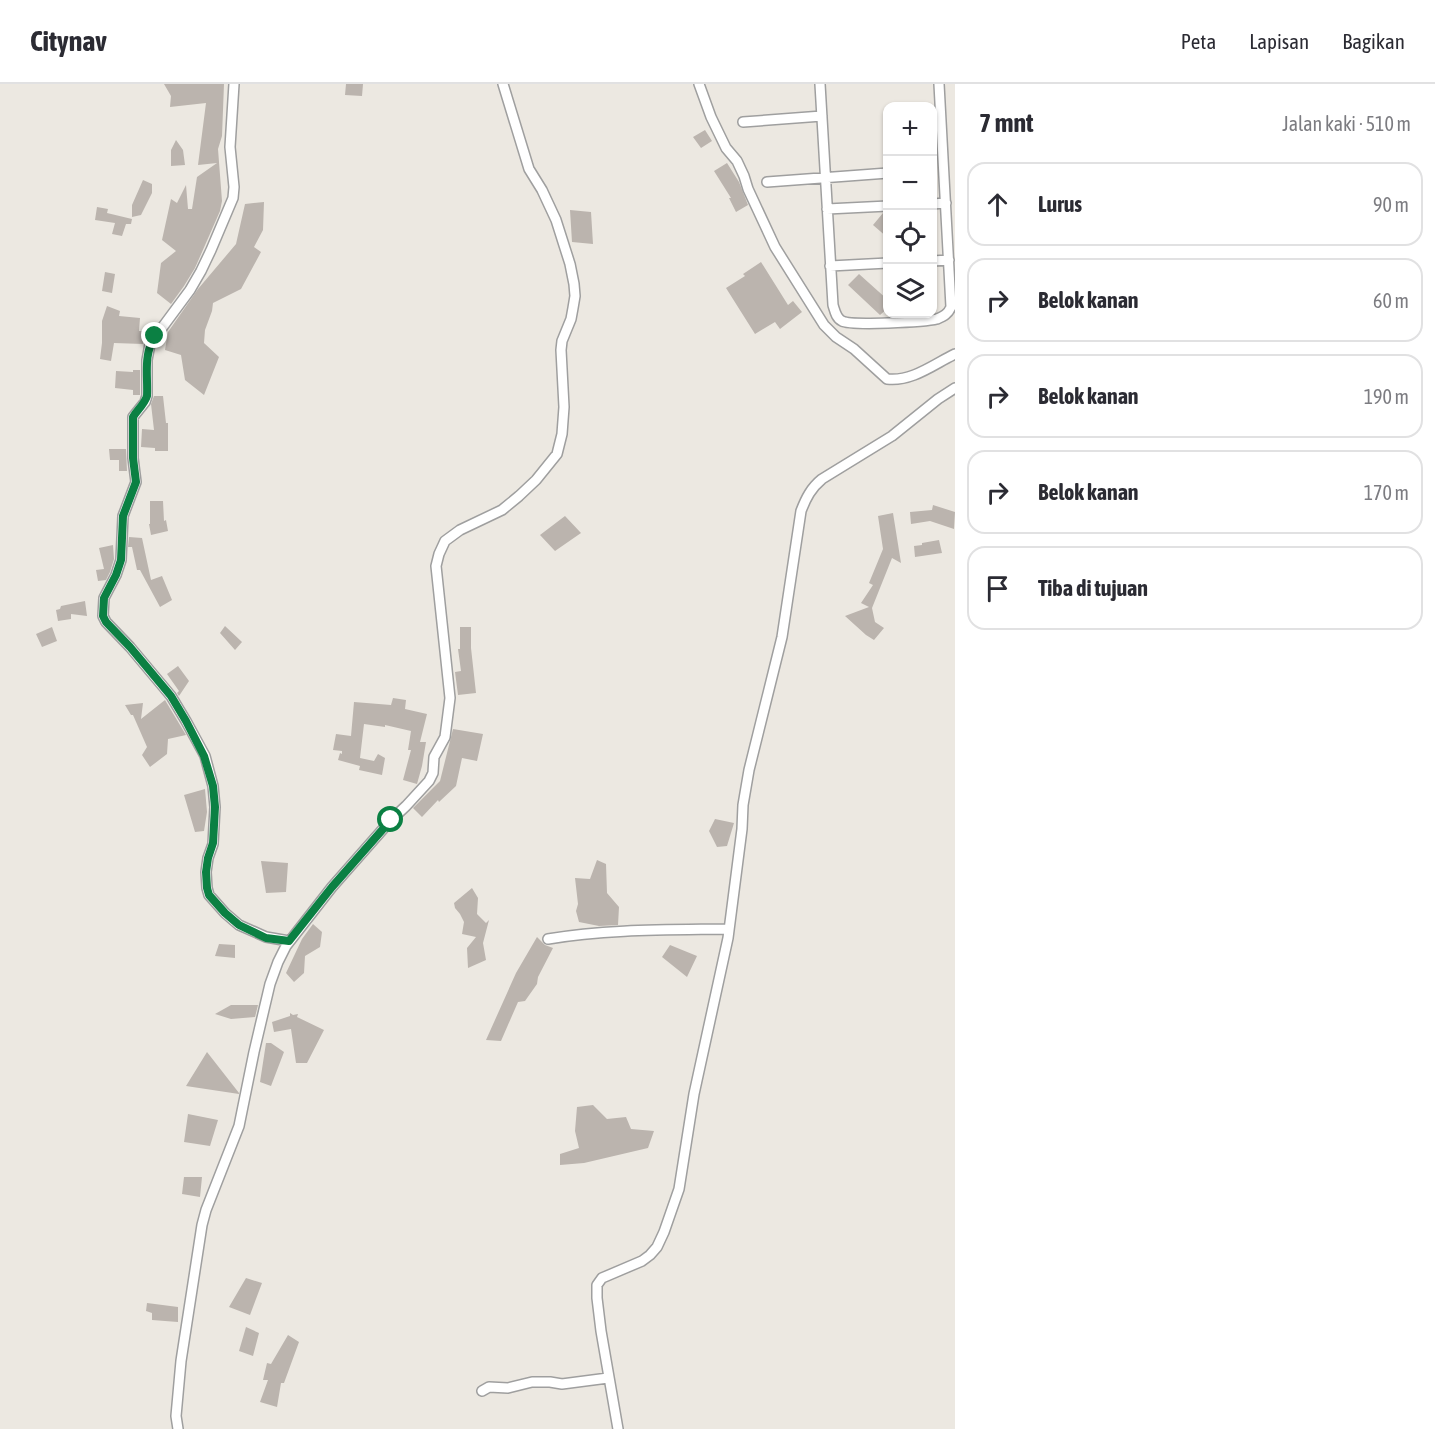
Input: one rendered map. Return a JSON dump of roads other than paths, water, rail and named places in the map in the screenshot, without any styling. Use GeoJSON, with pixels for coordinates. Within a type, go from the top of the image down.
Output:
{"type":"FeatureCollection","features":[{"type":"Feature","properties":{"kind":"street"},"geometry":{"type":"LineString","coordinates":[[234,84],[230,147],[233,198],[201,271],[190,290],[150,344],[147,360],[147,396],[133,417],[133,458],[136,482],[123,516],[121,560],[104,598],[103,616],[171,696],[204,756],[213,786],[215,807],[213,843],[206,872],[209,895],[239,925],[266,938],[289,941]]}},
{"type":"Feature","properties":{"kind":"street"},"geometry":{"type":"LineString","coordinates":[[178,1429],[176,1416],[181,1361],[204,1218],[219,1173],[239,1126],[270,984],[278,962],[289,941],[332,887],[429,781],[433,773],[434,757],[445,737],[450,698],[436,566],[445,541],[460,530],[502,510],[519,496],[536,480],[557,454],[562,434],[564,407],[561,344],[573,308],[574,284],[556,220],[529,169],[503,84]]}},
{"type":"Feature","properties":{"kind":"street"},"geometry":{"type":"LineString","coordinates":[[699,84],[711,117],[726,148],[740,168],[775,247],[824,325],[887,379],[901,379],[915,375],[955,354]]}},
{"type":"Feature","properties":{"kind":"street"},"geometry":{"type":"LineString","coordinates":[[820,84],[833,305],[840,320],[857,324],[934,320],[946,315],[951,307],[939,84]]}},
{"type":"Feature","properties":{"kind":"street"},"geometry":{"type":"LineString","coordinates":[[743,122],[822,116]]}},
{"type":"Feature","properties":{"kind":"street"},"geometry":{"type":"LineString","coordinates":[[937,170],[944,169]]}},
{"type":"Feature","properties":{"kind":"street"},"geometry":{"type":"LineString","coordinates":[[767,182],[883,173]]}},
{"type":"Feature","properties":{"kind":"street"},"geometry":{"type":"LineString","coordinates":[[937,204],[946,203]]}},
{"type":"Feature","properties":{"kind":"street"},"geometry":{"type":"LineString","coordinates":[[827,209],[883,206]]}},
{"type":"Feature","properties":{"kind":"street"},"geometry":{"type":"LineString","coordinates":[[937,261],[949,260]]}},
{"type":"Feature","properties":{"kind":"street"},"geometry":{"type":"LineString","coordinates":[[830,266],[883,263]]}},
{"type":"Feature","properties":{"kind":"street"},"geometry":{"type":"LineString","coordinates":[[618,1429],[601,1331],[597,1285],[602,1278],[642,1261],[650,1255],[660,1240],[679,1189],[694,1094],[729,929],[749,770],[782,637],[801,511],[814,486],[822,479],[892,436],[955,388]]}},
{"type":"Feature","properties":{"kind":"street"},"geometry":{"type":"LineString","coordinates":[[548,939],[562,936],[645,931],[729,929]]}},
{"type":"Feature","properties":{"kind":"street"},"geometry":{"type":"LineString","coordinates":[[482,1391],[489,1387],[508,1388],[532,1382],[562,1384],[608,1378]]}}]}
